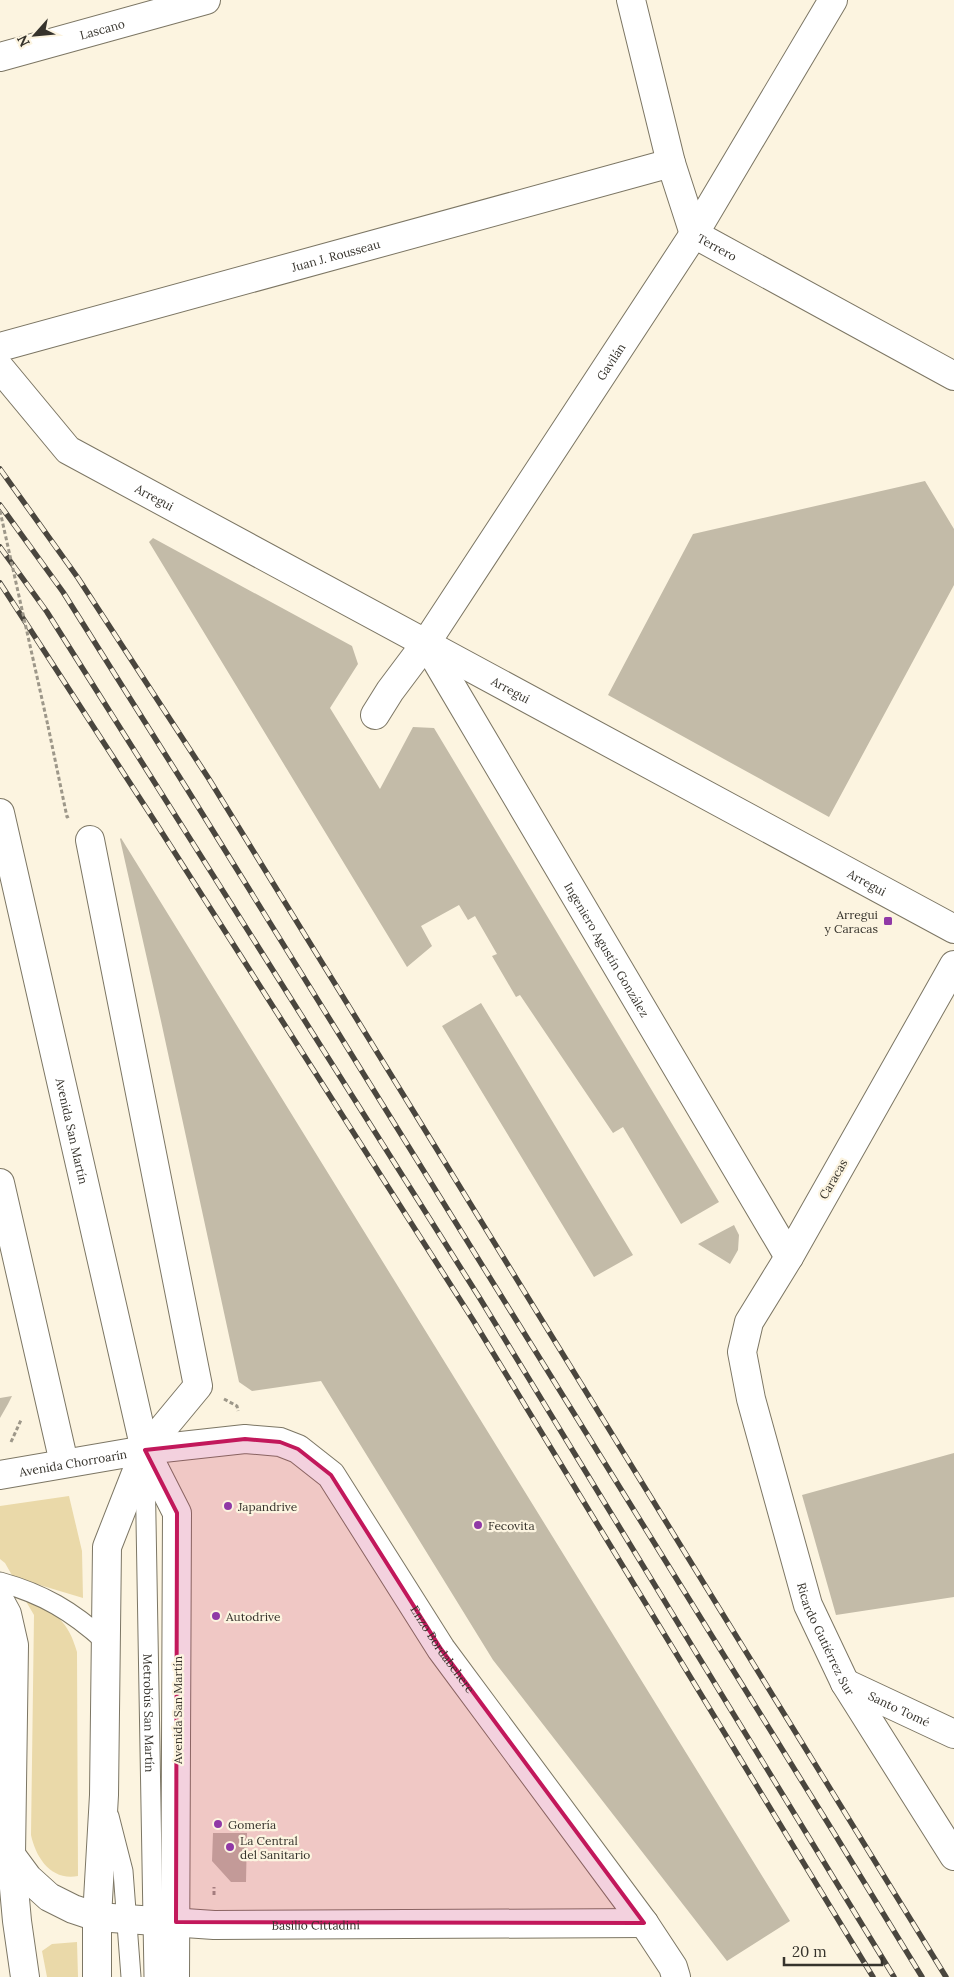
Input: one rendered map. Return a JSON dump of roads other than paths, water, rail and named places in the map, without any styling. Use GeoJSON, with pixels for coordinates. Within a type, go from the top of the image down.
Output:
{"type":"FeatureCollection","features":[{"type":"Feature","properties":{"kind":"street","name":"Lascano"},"geometry":{"type":"LineString","coordinates":[[0,57],[206,0]]}},
{"type":"Feature","properties":{"kind":"street","name":"Terrero"},"geometry":{"type":"LineString","coordinates":[[631,0],[670,163],[694,234],[954,376]]}},
{"type":"Feature","properties":{"kind":"street","name":"Gavilán"},"geometry":{"type":"LineString","coordinates":[[375,715],[390,691],[426,643],[694,234],[833,0]]}},
{"type":"Feature","properties":{"kind":"street","name":"Juan J. Rousseau"},"geometry":{"type":"LineString","coordinates":[[0,347],[670,163]]}},
{"type":"Feature","properties":{"kind":"street","name":"Arregui"},"geometry":{"type":"LineString","coordinates":[[0,368],[68,450],[954,929]]}},
{"type":"Feature","properties":{"kind":"street","name":"Ingeniero Agustín González"},"geometry":{"type":"LineString","coordinates":[[426,643],[789,1257]]}},
{"type":"Feature","properties":{"kind":"street","name":"Avenida San Martín"},"geometry":{"type":"LineString","coordinates":[[0,813],[145,1450],[177,1513],[152,1921],[175,1977]]}},
{"type":"Feature","properties":{"kind":"street"},"geometry":{"type":"LineString","coordinates":[[90,840],[198,1386],[145,1450],[107,1547],[104,1795],[97,1977]]}},
{"type":"Feature","properties":{"kind":"street","name":"Caracas"},"geometry":{"type":"LineString","coordinates":[[751,1399],[742,1352],[749,1322],[789,1257],[954,966]]}},
{"type":"Feature","properties":{"kind":"street"},"geometry":{"type":"LineString","coordinates":[[0,1183],[64,1463]]}},
{"type":"Feature","properties":{"kind":"street","name":"Ricardo Gutiérrez Sur"},"geometry":{"type":"LineString","coordinates":[[751,1399],[808,1605],[845,1683],[954,1856]]}},
{"type":"Feature","properties":{"kind":"street","name":"Enzo Bordabehere"},"geometry":{"type":"LineString","coordinates":[[145,1450],[245,1439],[280,1442],[298,1450],[331,1474],[441,1649],[644,1923],[673,1967],[676,1977]]}},
{"type":"Feature","properties":{"kind":"street","name":"Avenida Chorroarín"},"geometry":{"type":"LineString","coordinates":[[0,1475],[145,1450]]}},
{"type":"Feature","properties":{"kind":"street"},"geometry":{"type":"LineString","coordinates":[[0,1601],[7,1614],[14,1645],[10,1855],[25,1977]]}},
{"type":"Feature","properties":{"kind":"street","name":"Santo Tomé"},"geometry":{"type":"LineString","coordinates":[[845,1683],[954,1734]]}},
{"type":"Feature","properties":{"kind":"street","name":"Basilio Cittadini"},"geometry":{"type":"LineString","coordinates":[[10,1855],[28,1878],[49,1897],[73,1909],[98,1917],[214,1925],[644,1923]]}},
{"type":"Feature","properties":{"kind":"lane"},"geometry":{"type":"LineString","coordinates":[[0,1582],[28,1590],[69,1611],[106,1641]]}},
{"type":"Feature","properties":{"kind":"lane"},"geometry":{"type":"LineString","coordinates":[[104,1795],[123,1871],[152,1921],[154,1977]]}},
{"type":"Feature","properties":{"kind":"lane"},"geometry":{"type":"LineString","coordinates":[[131,1977],[152,1921]]}},
{"type":"Feature","properties":{"kind":"railway"},"geometry":{"type":"LineString","coordinates":[[0,469],[78,578],[209,779],[946,1977]]}},
{"type":"Feature","properties":{"kind":"railway"},"geometry":{"type":"LineString","coordinates":[[0,505],[63,592],[187,789],[922,1977]]}},
{"type":"Feature","properties":{"kind":"railway"},"geometry":{"type":"LineString","coordinates":[[0,547],[47,612],[479,1297],[894,1977]]}},
{"type":"Feature","properties":{"kind":"railway"},"geometry":{"type":"LineString","coordinates":[[0,583],[152,817],[473,1320],[873,1977]]}},
{"type":"Feature","properties":{"kind":"place","name":"Arregui y Caracas"},"geometry":{"type":"Point","coordinates":[888,921]}},
{"type":"Feature","properties":{"kind":"place","name":"Japandrive"},"geometry":{"type":"Point","coordinates":[228,1506]}},
{"type":"Feature","properties":{"kind":"place","name":"Fecovita"},"geometry":{"type":"Point","coordinates":[478,1525]}},
{"type":"Feature","properties":{"kind":"place","name":"Autodrive"},"geometry":{"type":"Point","coordinates":[216,1616]}},
{"type":"Feature","properties":{"kind":"place","name":"Gomería"},"geometry":{"type":"Point","coordinates":[218,1824]}},
{"type":"Feature","properties":{"kind":"place","name":"La Central del Sanitario"},"geometry":{"type":"Point","coordinates":[230,1847]}}]}
